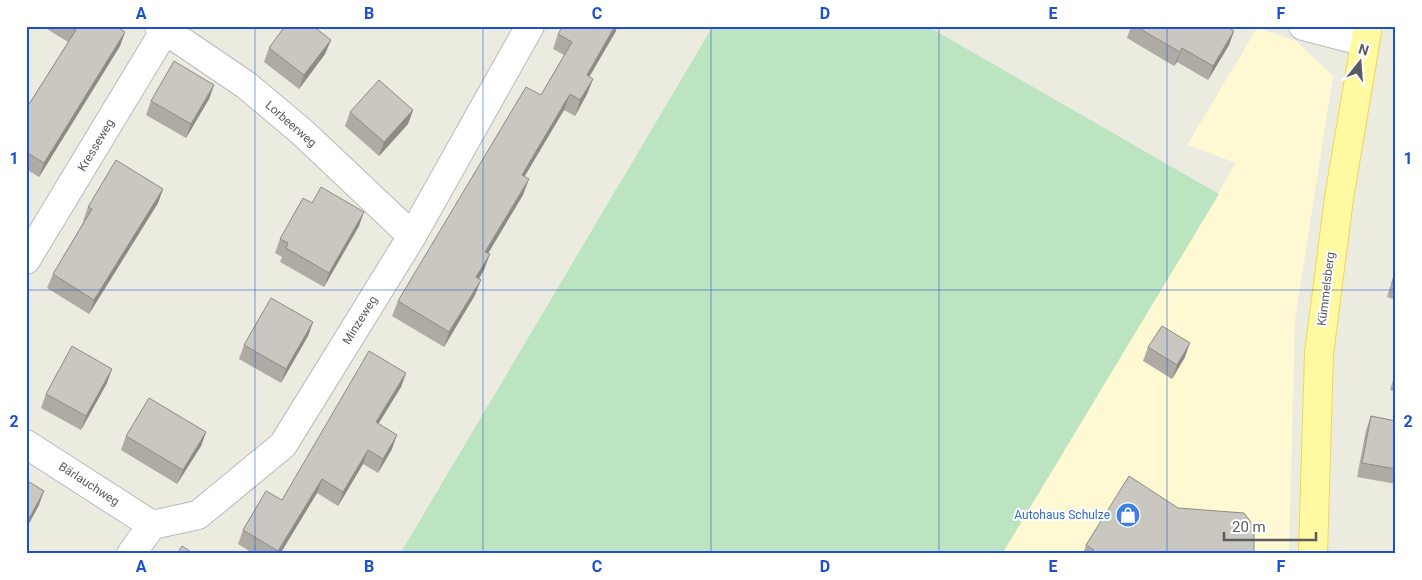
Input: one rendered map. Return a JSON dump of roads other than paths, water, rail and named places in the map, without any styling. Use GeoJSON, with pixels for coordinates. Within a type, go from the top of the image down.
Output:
{"type":"FeatureCollection","features":[{"type":"Feature","properties":{"kind":"main road","name":"Kümmelsberg"},"geometry":{"type":"LineString","coordinates":[[1313,554],[1320,335],[1338,198],[1367,34]]}},
{"type":"Feature","properties":{"kind":"street","name":"Minzeweg"},"geometry":{"type":"LineString","coordinates":[[152,525],[198,515],[283,445],[412,236],[530,26]]}},
{"type":"Feature","properties":{"kind":"street"},"geometry":{"type":"LineString","coordinates":[[1303,26],[1367,34]]}},
{"type":"Feature","properties":{"kind":"street","name":"Lorbeerweg"},"geometry":{"type":"LineString","coordinates":[[162,28],[246,84],[302,132],[412,236]]}},
{"type":"Feature","properties":{"kind":"street","name":"Kresseweg"},"geometry":{"type":"LineString","coordinates":[[26,260],[162,28]]}},
{"type":"Feature","properties":{"kind":"street","name":"Bärlauchweg"},"geometry":{"type":"LineString","coordinates":[[26,444],[152,525]]}},
{"type":"Feature","properties":{"kind":"street"},"geometry":{"type":"LineString","coordinates":[[131,554],[152,525]]}},
{"type":"Feature","properties":{"kind":"place","name":"Autohaus Schulze"},"geometry":{"type":"Point","coordinates":[1128,515]}}]}
